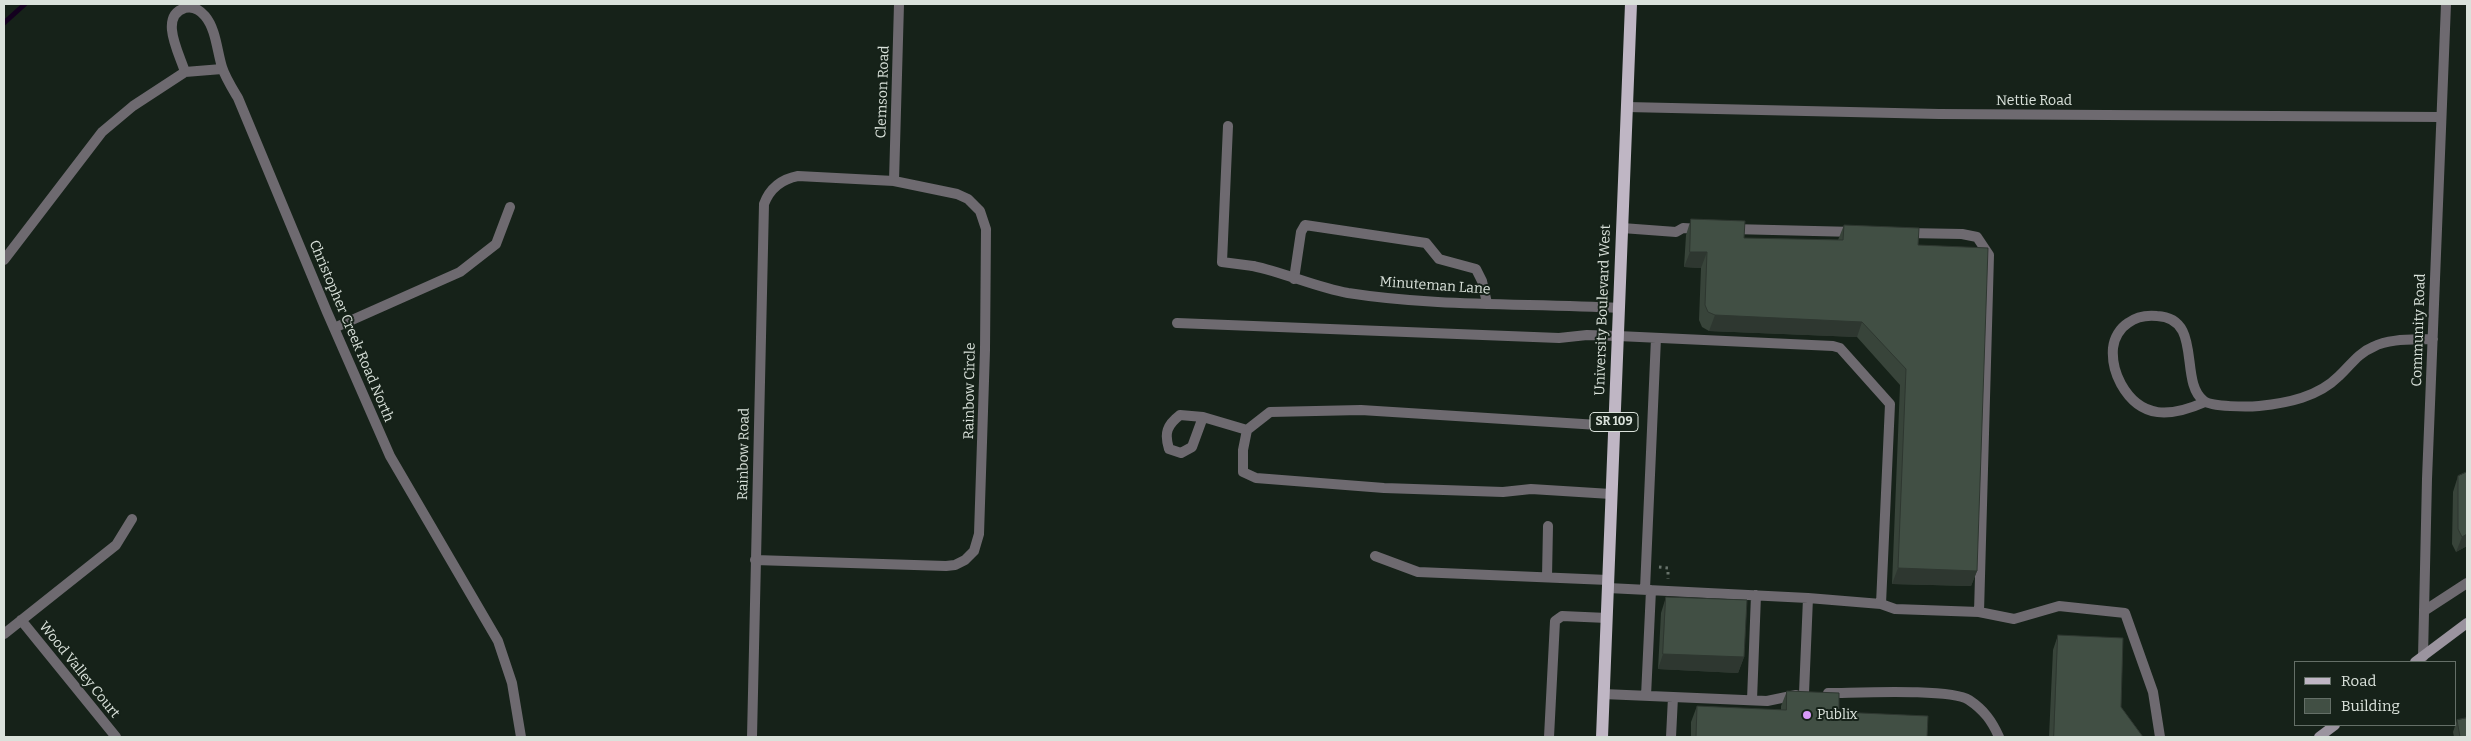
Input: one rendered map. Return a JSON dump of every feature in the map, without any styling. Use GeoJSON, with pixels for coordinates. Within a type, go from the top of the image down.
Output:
{"type":"FeatureCollection","features":[{"type":"Feature","properties":{"kind":"main road","name":"University Boulevard West"},"geometry":{"type":"LineString","coordinates":[[1602,737],[1631,4]]}},
{"type":"Feature","properties":{"kind":"main road"},"geometry":{"type":"LineString","coordinates":[[2419,659],[2467,623]]}},
{"type":"Feature","properties":{"kind":"main road"},"geometry":{"type":"LineString","coordinates":[[2318,737],[2334,726]]}},
{"type":"Feature","properties":{"kind":"street","name":"Clemson Road"},"geometry":{"type":"LineString","coordinates":[[894,182],[899,4]]}},
{"type":"Feature","properties":{"kind":"street","name":"Community Road"},"geometry":{"type":"LineString","coordinates":[[2419,659],[2424,611],[2446,4]]}},
{"type":"Feature","properties":{"kind":"street","name":"Christopher Creek Road North"},"geometry":{"type":"LineString","coordinates":[[185,72],[171,29],[172,20],[178,11],[187,8],[197,9],[206,18],[215,41],[222,69],[238,98],[334,328],[390,456],[498,641],[512,683],[521,737]]}},
{"type":"Feature","properties":{"kind":"street"},"geometry":{"type":"LineString","coordinates":[[4,260],[102,132],[133,106],[185,72],[222,69]]}},
{"type":"Feature","properties":{"kind":"street","name":"Nettie Road"},"geometry":{"type":"LineString","coordinates":[[1626,108],[1939,114],[2441,117]]}},
{"type":"Feature","properties":{"kind":"street","name":"Minuteman Lane"},"geometry":{"type":"LineString","coordinates":[[1228,126],[1222,262],[1276,271],[1294,279],[1357,294],[1487,303],[1619,308]]}},
{"type":"Feature","properties":{"kind":"street","name":"Rainbow Circle"},"geometry":{"type":"LineString","coordinates":[[755,560],[955,565],[965,560],[974,551],[979,534],[982,476],[986,229],[980,211],[968,199],[957,194],[894,182],[798,176],[784,179]]}},
{"type":"Feature","properties":{"kind":"street","name":"Rainbow Road"},"geometry":{"type":"LineString","coordinates":[[752,737],[764,204],[768,194],[784,179]]}},
{"type":"Feature","properties":{"kind":"street"},"geometry":{"type":"LineString","coordinates":[[334,328],[460,272],[496,244],[510,207]]}},
{"type":"Feature","properties":{"kind":"street"},"geometry":{"type":"LineString","coordinates":[[1294,279],[1301,232],[1305,225],[1426,243],[1439,259],[1476,269],[1482,280],[1487,303]]}},
{"type":"Feature","properties":{"kind":"street"},"geometry":{"type":"LineString","coordinates":[[1622,228],[1676,232],[1683,228],[1862,232]]}},
{"type":"Feature","properties":{"kind":"street"},"geometry":{"type":"LineString","coordinates":[[1892,232],[1970,236],[1977,238],[1989,255],[1978,612]]}},
{"type":"Feature","properties":{"kind":"street"},"geometry":{"type":"LineString","coordinates":[[2205,402],[2198,395],[2187,340],[2175,322],[2166,317],[2142,316],[2129,322],[2120,330],[2114,342],[2112,355],[2116,376],[2127,396],[2142,408],[2173,413],[2205,402],[2257,406],[2308,397],[2337,378],[2352,362],[2375,345],[2388,342],[2433,339]]}},
{"type":"Feature","properties":{"kind":"street"},"geometry":{"type":"LineString","coordinates":[[1177,323],[1559,338],[1587,335],[1618,336],[1833,346],[1840,348],[1890,404],[1881,604]]}},
{"type":"Feature","properties":{"kind":"street"},"geometry":{"type":"LineString","coordinates":[[1646,696],[1656,338]]}},
{"type":"Feature","properties":{"kind":"street"},"geometry":{"type":"LineString","coordinates":[[1611,494],[1531,488],[1503,492],[1384,488],[1256,478],[1243,472],[1243,450],[1247,430],[1270,412],[1360,410],[1614,426]]}},
{"type":"Feature","properties":{"kind":"street"},"geometry":{"type":"LineString","coordinates":[[1203,417],[1247,430]]}},
{"type":"Feature","properties":{"kind":"street"},"geometry":{"type":"LineString","coordinates":[[4,634],[116,545],[132,519]]}},
{"type":"Feature","properties":{"kind":"street"},"geometry":{"type":"LineString","coordinates":[[1547,577],[1548,526]]}},
{"type":"Feature","properties":{"kind":"street"},"geometry":{"type":"LineString","coordinates":[[1375,556],[1418,572],[1547,577],[1648,590],[1808,598],[1881,604],[1895,609],[1978,612],[2014,619],[2059,606],[2125,613],[2153,692],[2160,737]]}},
{"type":"Feature","properties":{"kind":"street"},"geometry":{"type":"LineString","coordinates":[[2424,611],[2467,583]]}},
{"type":"Feature","properties":{"kind":"street"},"geometry":{"type":"LineString","coordinates":[[1752,700],[1756,595]]}},
{"type":"Feature","properties":{"kind":"street"},"geometry":{"type":"LineString","coordinates":[[1804,693],[1808,598]]}},
{"type":"Feature","properties":{"kind":"street"},"geometry":{"type":"LineString","coordinates":[[1549,737],[1555,621],[1562,616],[1606,618]]}},
{"type":"Feature","properties":{"kind":"street","name":"Wood Valley Court"},"geometry":{"type":"LineString","coordinates":[[21,620],[116,737]]}},
{"type":"Feature","properties":{"kind":"street"},"geometry":{"type":"LineString","coordinates":[[1603,694],[1767,701],[1804,693],[1924,693],[1967,699],[1991,718],[1999,737]]}},
{"type":"Feature","properties":{"kind":"street"},"geometry":{"type":"LineString","coordinates":[[1671,737],[1673,697]]}},
{"type":"Feature","properties":{"kind":"path"},"geometry":{"type":"LineString","coordinates":[[1656,567],[1668,568],[1668,580]]}},
{"type":"Feature","properties":{"kind":"building"},"geometry":{"type":"Polygon","coordinates":[[[1691,219],[1745,221],[1744,238],[1843,240],[1844,225],[1919,228],[1918,245],[1988,248],[1977,571],[1898,568],[1906,369],[1862,322],[1715,315],[1708,312],[1705,305],[1707,252],[1690,252],[1691,219]]]}},
{"type":"Feature","properties":{"kind":"building"},"geometry":{"type":"Polygon","coordinates":[[[2467,472],[2467,534],[2462,537],[2458,529],[2458,476],[2467,472]]]}},
{"type":"Feature","properties":{"kind":"building"},"geometry":{"type":"Polygon","coordinates":[[[1666,597],[1747,600],[1744,657],[1663,654],[1666,597]]]}},
{"type":"Feature","properties":{"kind":"building"},"geometry":{"type":"Polygon","coordinates":[[[2058,635],[2123,638],[2121,707],[2143,737],[2054,737],[2058,635]]]}},
{"type":"Feature","properties":{"kind":"building"},"geometry":{"type":"Polygon","coordinates":[[[1787,691],[1839,693],[1839,712],[1928,716],[1927,737],[1696,737],[1697,706],[1786,710],[1787,691]]]}},
{"type":"Feature","properties":{"kind":"building"},"geometry":{"type":"Polygon","coordinates":[[[2467,718],[2467,737],[2460,737],[2457,720],[2467,718]]]}},
{"type":"Feature","properties":{"kind":"waterway"},"geometry":{"type":"LineString","coordinates":[[4,23],[25,4]]}},
{"type":"Feature","properties":{"kind":"place","name":"Publix"},"geometry":{"type":"Point","coordinates":[1807,715]}}]}
